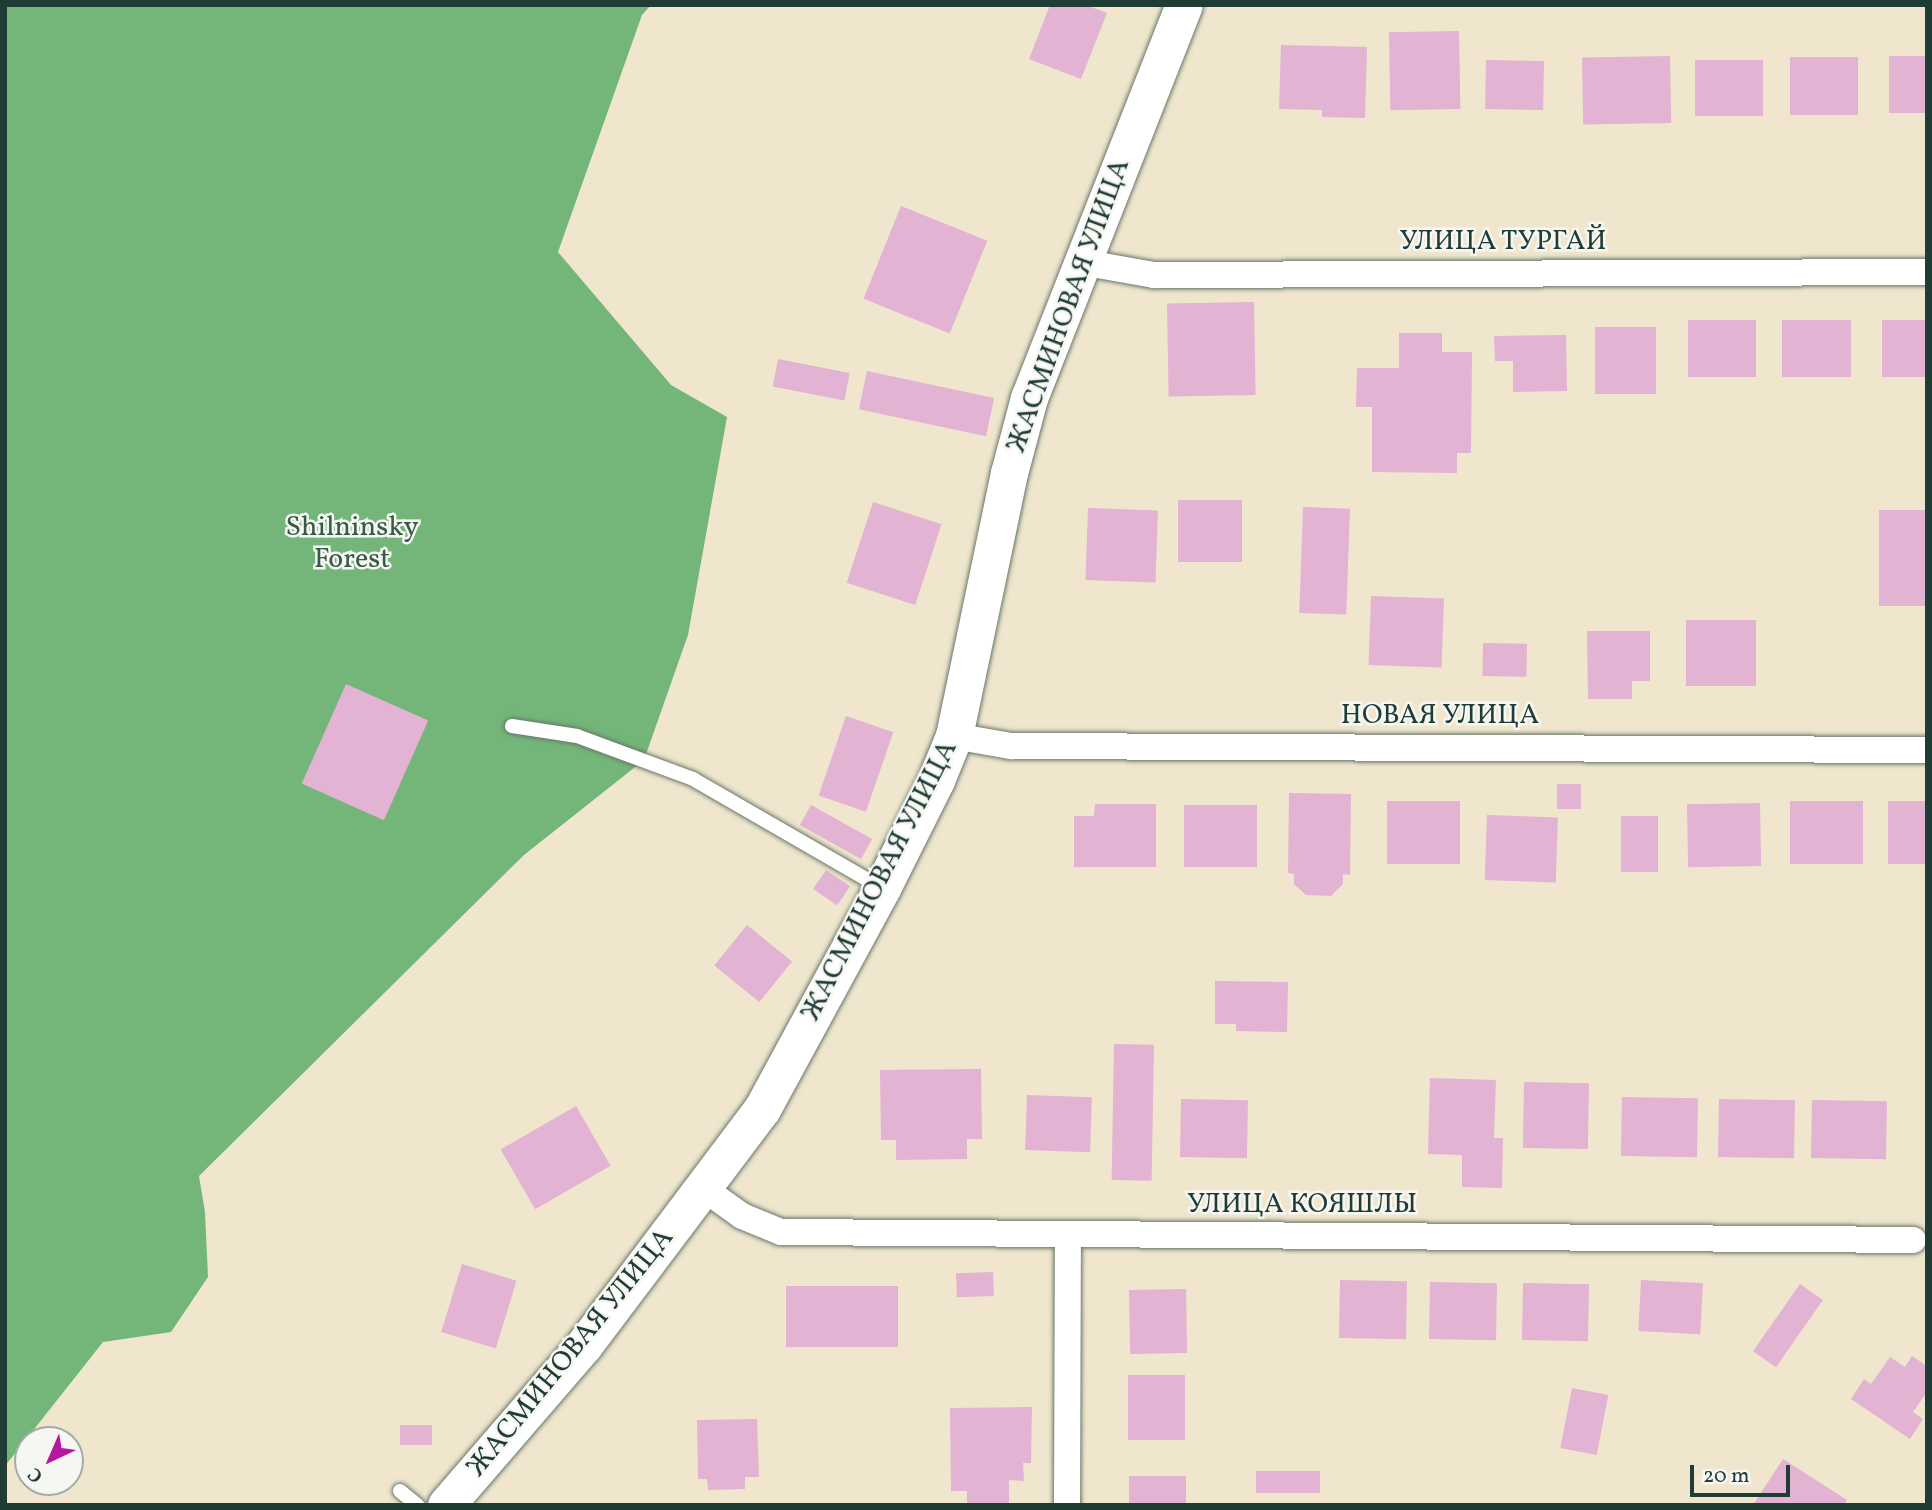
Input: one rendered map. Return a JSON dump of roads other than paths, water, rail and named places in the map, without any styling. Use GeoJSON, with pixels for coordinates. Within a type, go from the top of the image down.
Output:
{"type":"FeatureCollection","features":[{"type":"Feature","properties":{"kind":"street","name":"ЖАСМИНОВАЯ УЛИЦА"},"geometry":{"type":"LineString","coordinates":[[446,1505],[584,1345],[762,1109],[883,888],[936,780],[954,736],[1020,426],[1081,262],[1184,5]]}},
{"type":"Feature","properties":{"kind":"street","name":"УЛИЦА ТУРГАЙ"},"geometry":{"type":"LineString","coordinates":[[1081,262],[1154,275],[1927,272]]}},
{"type":"Feature","properties":{"kind":"street","name":"НОВАЯ УЛИЦА"},"geometry":{"type":"LineString","coordinates":[[954,736],[1011,746],[1927,750]]}},
{"type":"Feature","properties":{"kind":"street","name":"УЛИЦА КОЯШЛЫ"},"geometry":{"type":"LineString","coordinates":[[703,1188],[742,1216],[781,1232],[1913,1240]]}},
{"type":"Feature","properties":{"kind":"street"},"geometry":{"type":"LineString","coordinates":[[1067,1505],[1068,1235]]}},
{"type":"Feature","properties":{"kind":"lane"},"geometry":{"type":"LineString","coordinates":[[512,726],[577,736],[693,779],[883,888]]}},
{"type":"Feature","properties":{"kind":"lane"},"geometry":{"type":"LineString","coordinates":[[400,1491],[417,1505]]}},
{"type":"Feature","properties":{"kind":"park label","name":"Shilninsky Forest"},"geometry":{"type":"Point","coordinates":[352,544]}}]}
